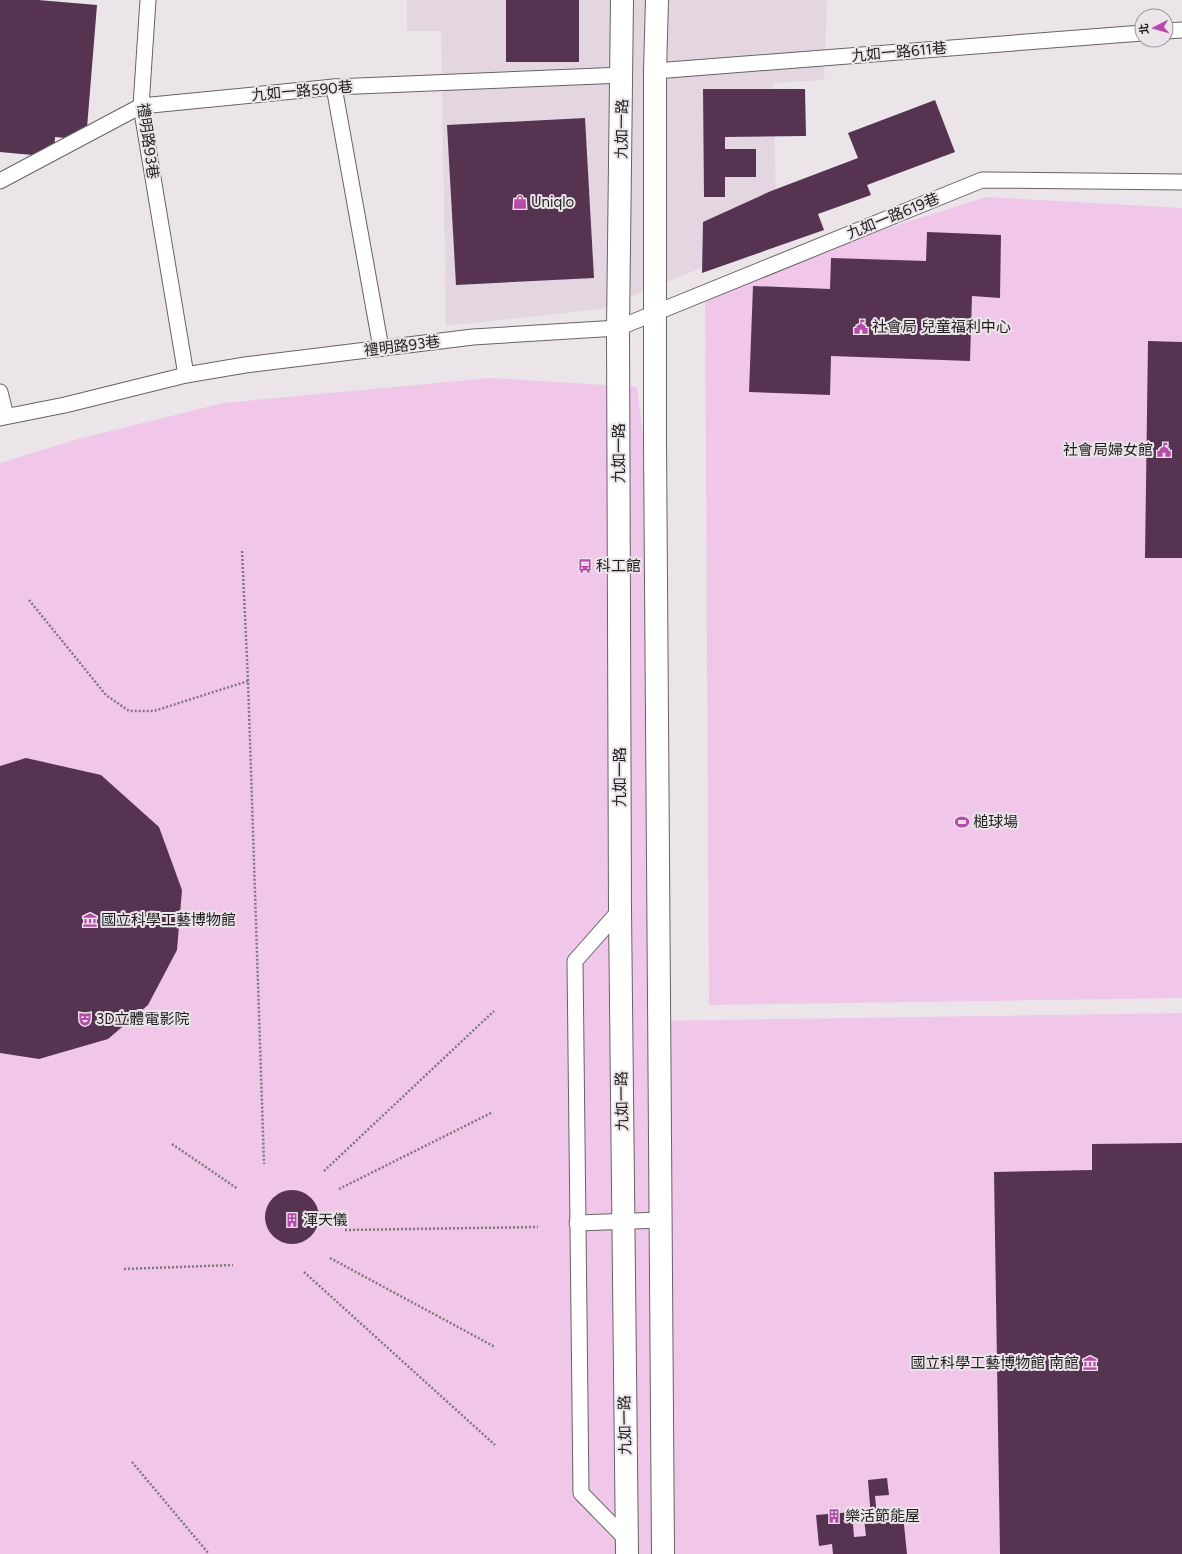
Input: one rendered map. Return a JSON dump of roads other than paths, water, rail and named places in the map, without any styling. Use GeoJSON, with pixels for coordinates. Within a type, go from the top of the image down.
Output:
{"type":"FeatureCollection","features":[{"type":"Feature","properties":{"kind":"main road","name":"九如一路"},"geometry":{"type":"LineString","coordinates":[[622,0],[618,328],[620,910],[626,1546]]}},
{"type":"Feature","properties":{"kind":"main road"},"geometry":{"type":"LineString","coordinates":[[657,0],[655,72],[663,1554]]}},
{"type":"Feature","properties":{"kind":"lane","name":"禮明路93巷"},"geometry":{"type":"LineString","coordinates":[[148,0],[141,106],[186,375]]}},
{"type":"Feature","properties":{"kind":"lane","name":"九如一路611巷"},"geometry":{"type":"LineString","coordinates":[[655,72],[1134,34]]}},
{"type":"Feature","properties":{"kind":"lane","name":"九如一路590巷"},"geometry":{"type":"LineString","coordinates":[[0,181],[141,106],[334,87],[622,75]]}},
{"type":"Feature","properties":{"kind":"lane"},"geometry":{"type":"LineString","coordinates":[[334,87],[382,348]]}},
{"type":"Feature","properties":{"kind":"lane","name":"九如一路619巷"},"geometry":{"type":"LineString","coordinates":[[618,328],[656,314],[699,295],[982,180],[1182,182]]}},
{"type":"Feature","properties":{"kind":"lane","name":"禮明路93巷"},"geometry":{"type":"LineString","coordinates":[[3,417],[65,405],[186,375],[245,365],[473,337],[618,328]]}},
{"type":"Feature","properties":{"kind":"lane"},"geometry":{"type":"LineString","coordinates":[[0,392],[3,417]]}},
{"type":"Feature","properties":{"kind":"lane"},"geometry":{"type":"LineString","coordinates":[[620,910],[575,961],[577,1223],[581,1493],[626,1546]]}},
{"type":"Feature","properties":{"kind":"lane"},"geometry":{"type":"LineString","coordinates":[[577,1223],[661,1220]]}},
{"type":"Feature","properties":{"kind":"place","name":"Uniqlo"},"geometry":{"type":"Point","coordinates":[520,202]}},
{"type":"Feature","properties":{"kind":"place","name":"社會局 兒童福利中心"},"geometry":{"type":"Point","coordinates":[861,327]}},
{"type":"Feature","properties":{"kind":"place","name":"社會局婦女館"},"geometry":{"type":"Point","coordinates":[1164,450]}},
{"type":"Feature","properties":{"kind":"place","name":"科工館"},"geometry":{"type":"Point","coordinates":[585,566]}},
{"type":"Feature","properties":{"kind":"place","name":"槌球場"},"geometry":{"type":"Point","coordinates":[962,822]}},
{"type":"Feature","properties":{"kind":"place","name":"國立科學工藝博物館"},"geometry":{"type":"Point","coordinates":[90,920]}},
{"type":"Feature","properties":{"kind":"place","name":"3D立體電影院"},"geometry":{"type":"Point","coordinates":[85,1019]}},
{"type":"Feature","properties":{"kind":"place","name":"渾天儀"},"geometry":{"type":"Point","coordinates":[292,1220]}},
{"type":"Feature","properties":{"kind":"place","name":"國立科學工藝博物館 南館"},"geometry":{"type":"Point","coordinates":[1090,1363]}},
{"type":"Feature","properties":{"kind":"place","name":"樂活節能屋"},"geometry":{"type":"Point","coordinates":[834,1516]}}]}
